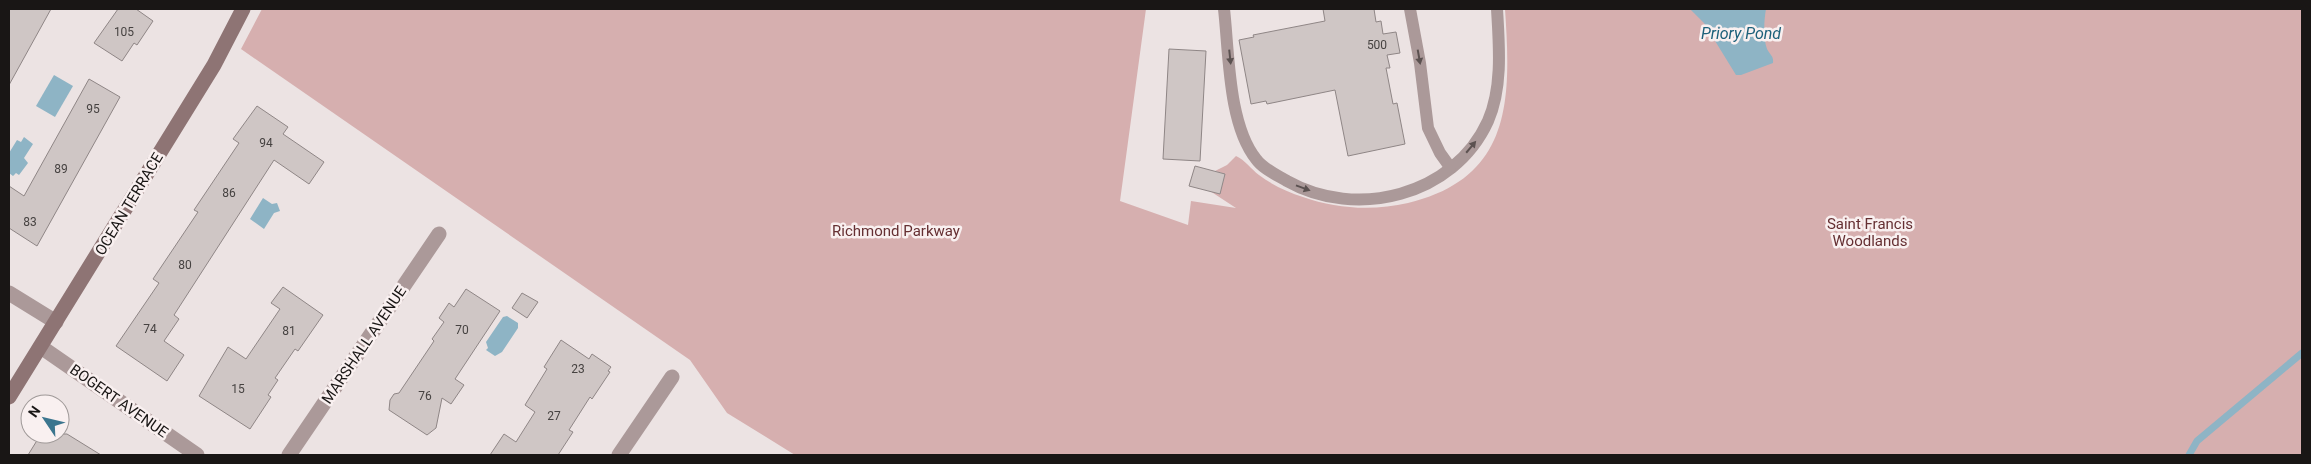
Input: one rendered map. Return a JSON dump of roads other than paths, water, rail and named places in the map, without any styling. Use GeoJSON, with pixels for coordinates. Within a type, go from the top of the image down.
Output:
{"type":"FeatureCollection","features":[{"type":"Feature","properties":{"kind":"street","name":"OCEAN TERRACE"},"geometry":{"type":"LineString","coordinates":[[9,397],[214,65],[243,9]]}},
{"type":"Feature","properties":{"kind":"street","name":"MARSHALL AVENUE"},"geometry":{"type":"LineString","coordinates":[[289,455],[439,234]]}},
{"type":"Feature","properties":{"kind":"street"},"geometry":{"type":"LineString","coordinates":[[9,293],[56,322]]}},
{"type":"Feature","properties":{"kind":"street","name":"BOGERT AVENUE"},"geometry":{"type":"LineString","coordinates":[[41,347],[197,455]]}},
{"type":"Feature","properties":{"kind":"street"},"geometry":{"type":"LineString","coordinates":[[619,455],[672,377]]}},
{"type":"Feature","properties":{"kind":"lane"},"geometry":{"type":"LineString","coordinates":[[1224,9],[1240,129],[1256,160],[1272,173],[1299,188],[1324,195],[1363,200],[1405,194],[1435,180],[1478,139],[1489,120],[1496,88],[1499,56],[1497,9]]}},
{"type":"Feature","properties":{"kind":"lane"},"geometry":{"type":"LineString","coordinates":[[1410,9],[1420,63],[1428,128],[1440,153],[1450,167]]}},
{"type":"Feature","properties":{"kind":"water","name":"Priory Pond"},"geometry":{"type":"Polygon","coordinates":[[[1690,9],[1766,9],[1764,24],[1765,40],[1773,63],[1741,75],[1736,75],[1704,23],[1690,9]]]}},
{"type":"Feature","properties":{"kind":"water"},"geometry":{"type":"Polygon","coordinates":[[[54,75],[73,86],[55,117],[36,106],[54,75]]]}},
{"type":"Feature","properties":{"kind":"water"},"geometry":{"type":"Polygon","coordinates":[[[24,137],[33,144],[24,158],[28,163],[19,175],[16,173],[13,176],[9,173],[9,153],[17,140],[21,142],[24,137]]]}},
{"type":"Feature","properties":{"kind":"water"},"geometry":{"type":"Polygon","coordinates":[[[263,198],[272,204],[277,203],[280,211],[274,213],[264,229],[250,219],[263,198]]]}},
{"type":"Feature","properties":{"kind":"water"},"geometry":{"type":"Polygon","coordinates":[[[507,316],[518,323],[518,328],[502,352],[495,356],[486,350],[488,348],[486,342],[503,317],[507,316]]]}},
{"type":"Feature","properties":{"kind":"waterway"},"geometry":{"type":"LineString","coordinates":[[2189,455],[2197,441],[2302,353]]}},
{"type":"Feature","properties":{"kind":"park label","name":"Richmond Parkway"},"geometry":{"type":"Point","coordinates":[896,231]}},
{"type":"Feature","properties":{"kind":"park label","name":"Saint Francis Woodlands"},"geometry":{"type":"Point","coordinates":[1870,232]}}]}
